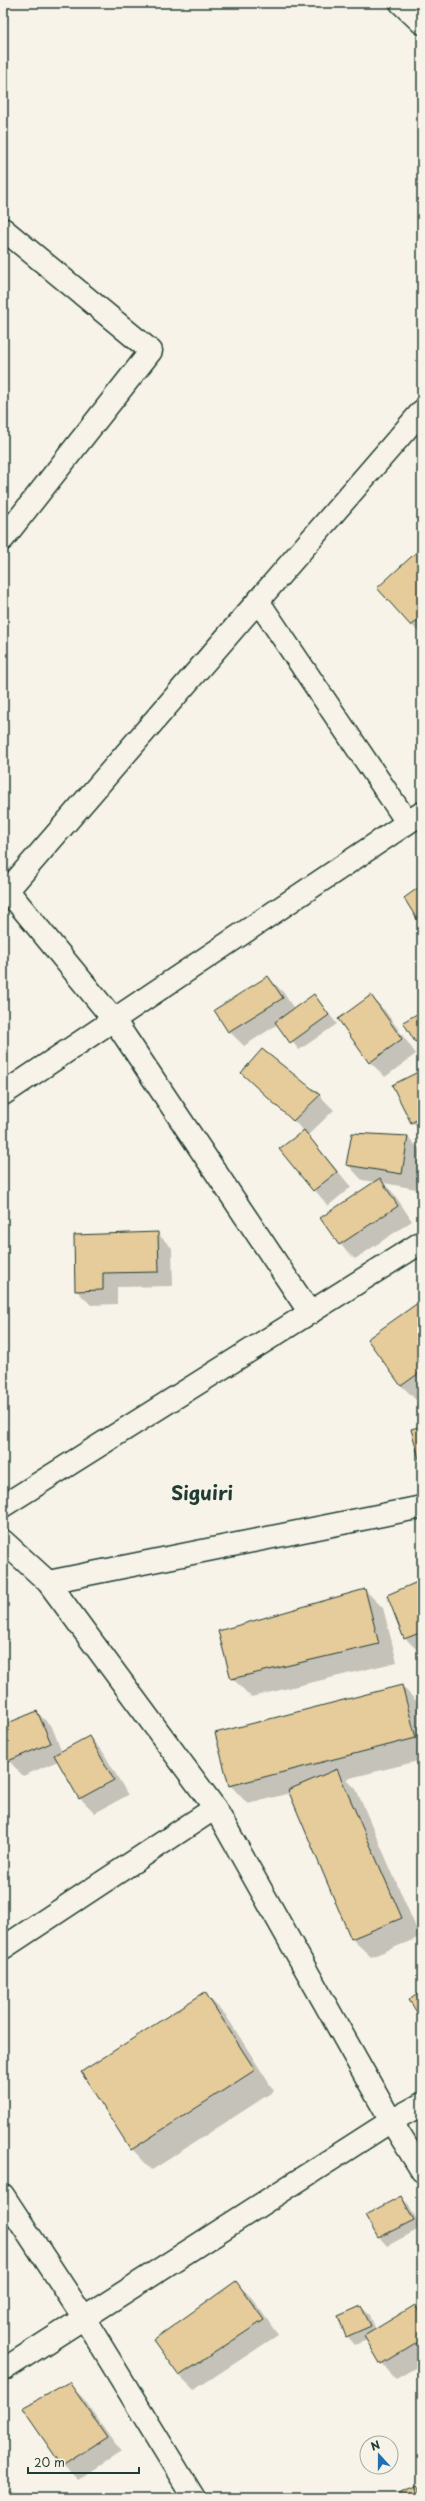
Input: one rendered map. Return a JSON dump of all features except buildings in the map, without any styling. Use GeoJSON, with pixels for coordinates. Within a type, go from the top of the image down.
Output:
{"type":"FeatureCollection","features":[{"type":"Feature","properties":{"kind":"street"},"geometry":{"type":"LineString","coordinates":[[401,3],[422,23]]}},
{"type":"Feature","properties":{"kind":"street"},"geometry":{"type":"LineString","coordinates":[[3,229],[151,351],[3,539]]}},
{"type":"Feature","properties":{"kind":"street"},"geometry":{"type":"LineString","coordinates":[[310,1313],[114,1020],[5,888],[258,601],[422,411]]}},
{"type":"Feature","properties":{"kind":"street"},"geometry":{"type":"LineString","coordinates":[[3,1094],[414,818],[258,601]]}},
{"type":"Feature","properties":{"kind":"street"},"geometry":{"type":"LineString","coordinates":[[3,1506],[422,1242]]}},
{"type":"Feature","properties":{"kind":"street"},"geometry":{"type":"LineString","coordinates":[[48,1582],[422,1507]]}},
{"type":"Feature","properties":{"kind":"street"},"geometry":{"type":"LineString","coordinates":[[3,1541],[48,1582],[215,1808],[391,2121],[422,2171]]}},
{"type":"Feature","properties":{"kind":"street"},"geometry":{"type":"LineString","coordinates":[[3,1948],[215,1808]]}},
{"type":"Feature","properties":{"kind":"street"},"geometry":{"type":"LineString","coordinates":[[3,2370],[391,2121],[422,2104]]}},
{"type":"Feature","properties":{"kind":"street"},"geometry":{"type":"LineString","coordinates":[[3,2194],[84,2318],[194,2498]]}},
{"type":"Feature","properties":{"kind":"district","name":"Siguiri"},"geometry":{"type":"Point","coordinates":[202,1492]}}]}
